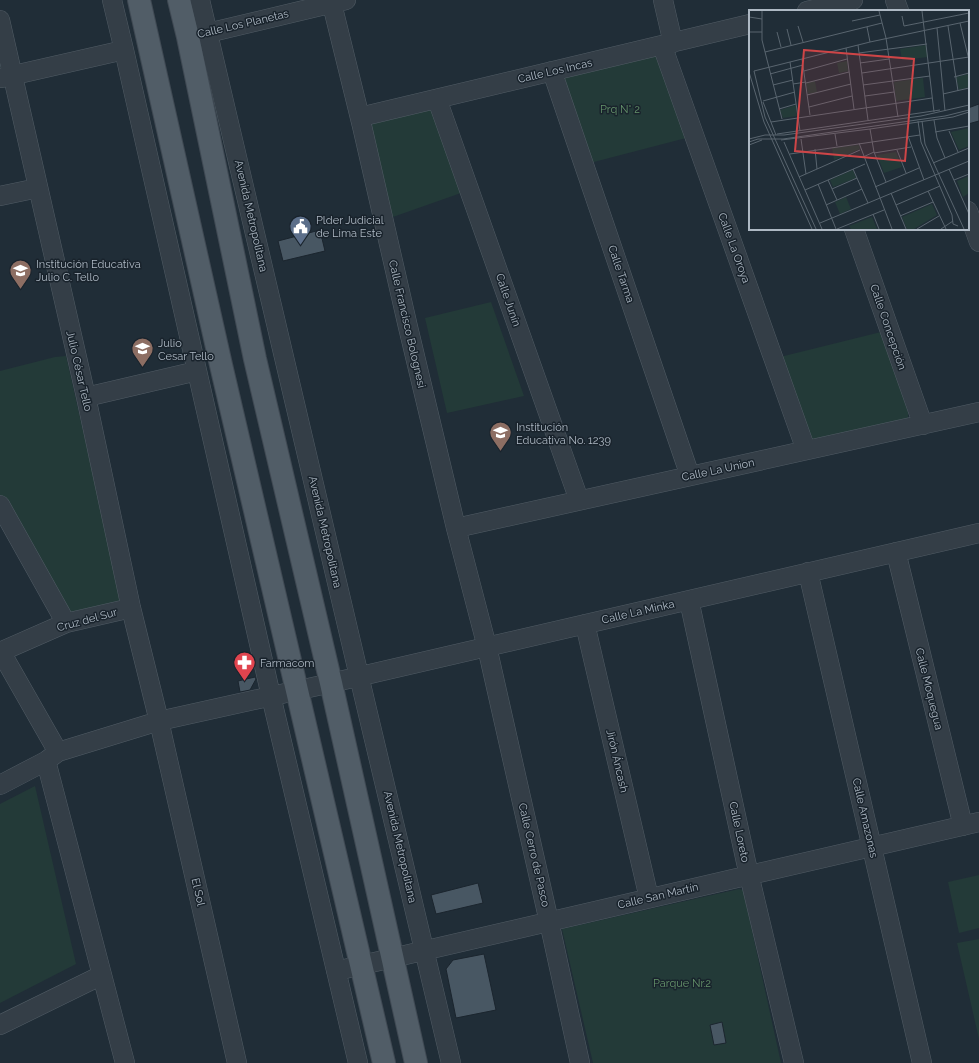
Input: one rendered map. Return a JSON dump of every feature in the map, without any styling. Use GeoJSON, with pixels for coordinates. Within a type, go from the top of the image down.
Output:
{"type":"FeatureCollection","features":[{"type":"Feature","properties":{"kind":"main road"},"geometry":{"type":"LineString","coordinates":[[139,0],[296,691],[384,1063]]}},
{"type":"Feature","properties":{"kind":"main road","name":"Avenida Metropolitana"},"geometry":{"type":"LineString","coordinates":[[179,0],[198,35],[255,359],[331,683],[416,1063]]}},
{"type":"Feature","properties":{"kind":"street"},"geometry":{"type":"LineString","coordinates":[[112,0],[271,696],[358,1063]]}},
{"type":"Feature","properties":{"kind":"street","name":"Avenida Metropolitana"},"geometry":{"type":"LineString","coordinates":[[200,0],[198,35],[359,676],[451,1063]]}},
{"type":"Feature","properties":{"kind":"street","name":"Calle La Oroya"},"geometry":{"type":"LineString","coordinates":[[662,0],[667,44],[806,450]]}},
{"type":"Feature","properties":{"kind":"street"},"geometry":{"type":"LineString","coordinates":[[810,10],[828,3],[853,0]]}},
{"type":"Feature","properties":{"kind":"street"},"geometry":{"type":"LineString","coordinates":[[895,0],[898,10]]}},
{"type":"Feature","properties":{"kind":"street","name":"Calle Los Planetas"},"geometry":{"type":"LineString","coordinates":[[198,35],[336,1]]}},
{"type":"Feature","properties":{"kind":"street","name":"Calle Francisco Bolognesi"},"geometry":{"type":"LineString","coordinates":[[336,1],[360,117],[408,327],[456,528],[487,647]]}},
{"type":"Feature","properties":{"kind":"street","name":"Julio César Tello"},"geometry":{"type":"LineString","coordinates":[[0,20],[6,77],[38,188],[86,397],[131,608],[159,721]]}},
{"type":"Feature","properties":{"kind":"street","name":"Calle Los Incas"},"geometry":{"type":"LineString","coordinates":[[360,117],[749,24]]}},
{"type":"Feature","properties":{"kind":"street"},"geometry":{"type":"LineString","coordinates":[[6,77],[124,50]]}},
{"type":"Feature","properties":{"kind":"street","name":"Calle Tarma"},"geometry":{"type":"LineString","coordinates":[[552,71],[690,476]]}},
{"type":"Feature","properties":{"kind":"street","name":"Calle Junín"},"geometry":{"type":"LineString","coordinates":[[437,99],[579,500]]}},
{"type":"Feature","properties":{"kind":"street"},"geometry":{"type":"LineString","coordinates":[[0,196],[38,188]]}},
{"type":"Feature","properties":{"kind":"street"},"geometry":{"type":"LineString","coordinates":[[969,214],[979,242]]}},
{"type":"Feature","properties":{"kind":"street","name":"Calle Concepción"},"geometry":{"type":"LineString","coordinates":[[854,230],[923,425]]}},
{"type":"Feature","properties":{"kind":"street"},"geometry":{"type":"LineString","coordinates":[[86,397],[197,371]]}},
{"type":"Feature","properties":{"kind":"street","name":"Calle La Union"},"geometry":{"type":"LineString","coordinates":[[456,528],[979,412]]}},
{"type":"Feature","properties":{"kind":"street"},"geometry":{"type":"LineString","coordinates":[[0,505],[66,623]]}},
{"type":"Feature","properties":{"kind":"street","name":"Calle La Minka"},"geometry":{"type":"LineString","coordinates":[[0,784],[52,756],[159,721],[331,683],[979,533]]}},
{"type":"Feature","properties":{"kind":"street","name":"Calle Moquegua"},"geometry":{"type":"LineString","coordinates":[[896,552],[971,824]]}},
{"type":"Feature","properties":{"kind":"street","name":"Calle Amazonas"},"geometry":{"type":"LineString","coordinates":[[808,572],[922,1063]]}},
{"type":"Feature","properties":{"kind":"street","name":"Calle Loreto"},"geometry":{"type":"LineString","coordinates":[[689,600],[749,875],[794,1063]]}},
{"type":"Feature","properties":{"kind":"street","name":"Cruz del Sur"},"geometry":{"type":"LineString","coordinates":[[0,652],[66,623],[131,608]]}},
{"type":"Feature","properties":{"kind":"street","name":"Jirón Áncash"},"geometry":{"type":"LineString","coordinates":[[585,624],[649,898]]}},
{"type":"Feature","properties":{"kind":"street","name":"Calle Cerro de Pasco"},"geometry":{"type":"LineString","coordinates":[[487,647],[580,1063]]}},
{"type":"Feature","properties":{"kind":"street"},"geometry":{"type":"LineString","coordinates":[[0,652],[52,756],[102,975],[125,1063]]}},
{"type":"Feature","properties":{"kind":"street","name":"El Sol"},"geometry":{"type":"LineString","coordinates":[[159,721],[237,1063]]}},
{"type":"Feature","properties":{"kind":"street","name":"Calle San Martín"},"geometry":{"type":"LineString","coordinates":[[336,971],[971,824]]}},
{"type":"Feature","properties":{"kind":"street"},"geometry":{"type":"LineString","coordinates":[[0,1025],[102,975]]}},
{"type":"Feature","properties":{"kind":"green space","name":"Prq N° 2"},"geometry":{"type":"Polygon","coordinates":[[[659,53],[690,137],[590,163],[560,77],[659,53]]]}},
{"type":"Feature","properties":{"kind":"green space"},"geometry":{"type":"Polygon","coordinates":[[[427,108],[433,112],[461,193],[390,218],[370,119],[427,108]]]}},
{"type":"Feature","properties":{"kind":"green space"},"geometry":{"type":"Polygon","coordinates":[[[491,302],[524,396],[447,413],[425,318],[491,302]]]}},
{"type":"Feature","properties":{"kind":"green space"},"geometry":{"type":"Polygon","coordinates":[[[881,332],[908,412],[908,419],[809,441],[780,357],[881,332]]]}},
{"type":"Feature","properties":{"kind":"green space"},"geometry":{"type":"Polygon","coordinates":[[[66,356],[121,598],[115,605],[72,616],[0,498],[0,371],[55,357],[66,356]]]}},
{"type":"Feature","properties":{"kind":"green space"},"geometry":{"type":"Polygon","coordinates":[[[35,786],[76,964],[0,1003],[0,804],[35,786]]]}},
{"type":"Feature","properties":{"kind":"green space"},"geometry":{"type":"Polygon","coordinates":[[[979,875],[979,928],[959,933],[948,882],[979,875]]]}},
{"type":"Feature","properties":{"kind":"green space","name":"Parque Nr.2"},"geometry":{"type":"Polygon","coordinates":[[[739,889],[743,890],[781,1063],[593,1063],[562,929],[739,889]]]}},
{"type":"Feature","properties":{"kind":"green space"},"geometry":{"type":"Polygon","coordinates":[[[979,939],[979,1039],[957,943],[979,939]]]}},
{"type":"Feature","properties":{"kind":"building"},"geometry":{"type":"Polygon","coordinates":[[[979,104],[979,121],[969,124],[969,108],[979,104]]]}},
{"type":"Feature","properties":{"kind":"building","name":"Plder Judicial de Lima Este"},"geometry":{"type":"Polygon","coordinates":[[[320,230],[325,251],[283,261],[278,241],[320,230]]]}},
{"type":"Feature","properties":{"kind":"building","name":"Farmacom"},"geometry":{"type":"Polygon","coordinates":[[[255,677],[256,679],[250,690],[240,692],[238,681],[255,677]]]}},
{"type":"Feature","properties":{"kind":"building"},"geometry":{"type":"Polygon","coordinates":[[[478,883],[483,903],[436,914],[431,895],[478,883]]]}},
{"type":"Feature","properties":{"kind":"building"},"geometry":{"type":"Polygon","coordinates":[[[484,954],[496,1010],[456,1018],[446,969],[453,960],[484,954]]]}},
{"type":"Feature","properties":{"kind":"building"},"geometry":{"type":"Polygon","coordinates":[[[722,1022],[726,1043],[714,1045],[710,1025],[722,1022]]]}},
{"type":"Feature","properties":{"kind":"place","name":"Plder Judicial de Lima Este"},"geometry":{"type":"Point","coordinates":[301,246]}},
{"type":"Feature","properties":{"kind":"place","name":"Institución Educativa Julio C. Tello"},"geometry":{"type":"Point","coordinates":[20,290]}},
{"type":"Feature","properties":{"kind":"place","name":"Julio Cesar Tello"},"geometry":{"type":"Point","coordinates":[142,368]}},
{"type":"Feature","properties":{"kind":"place","name":"Institución Educativa No. 1239"},"geometry":{"type":"Point","coordinates":[500,452]}},
{"type":"Feature","properties":{"kind":"place","name":"Farmacom"},"geometry":{"type":"Point","coordinates":[245,682]}}]}
